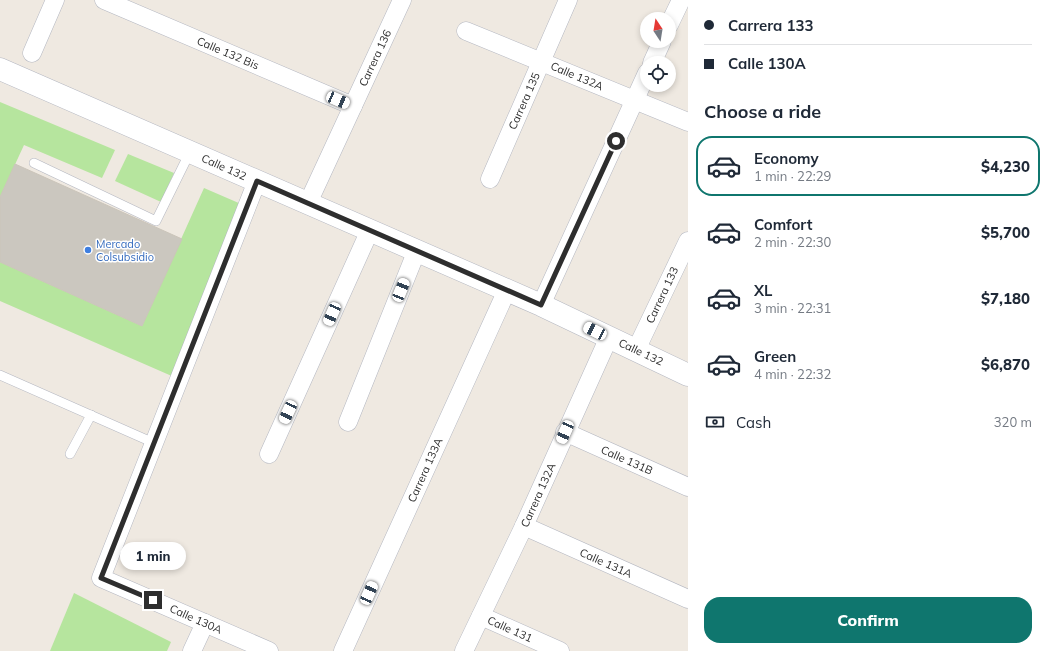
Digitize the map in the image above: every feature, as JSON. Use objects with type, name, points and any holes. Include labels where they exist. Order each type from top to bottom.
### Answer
[{"type":"street","points":[[32,53],[55,0]]},
{"type":"street","name":"Calle 132 Bis","points":[[104,0],[353,106]]},
{"type":"street","name":"Carrera 136","points":[[308,204],[402,0]]},
{"type":"street","name":"Carrera 135","points":[[490,179],[568,0]]},
{"type":"street","name":"Calle 132A","points":[[466,31],[688,122]]},
{"type":"street","name":"Calle 132","points":[[0,69],[541,305],[688,375]]},
{"type":"street","points":[[541,305],[640,89]]},
{"type":"street","points":[[154,443],[257,181]]},
{"type":"street","points":[[268,454],[370,230]]},
{"type":"street","name":"Carrera 133","points":[[636,350],[688,241]]},
{"type":"street","points":[[348,422],[417,250]]},
{"type":"street","name":"Carrera 133A","points":[[343,651],[507,290]]},
{"type":"street","name":"Carrera 132A","points":[[464,651],[524,526],[609,337]]},
{"type":"street","name":"Calle 131B","points":[[565,432],[688,487]]},
{"type":"street","name":"Calle 130A","points":[[154,443],[101,578],[268,651]]},
{"type":"street","name":"Calle 131A","points":[[524,526],[688,600]]},
{"type":"street","name":"Calle 131","points":[[481,616],[560,651]]},
{"type":"street","points":[[192,651],[205,623]]},
{"type":"lane","points":[[34,163],[156,221],[190,152]]},
{"type":"lane","points":[[0,375],[154,443]]},
{"type":"lane","points":[[70,454],[91,415]]},
{"type":"green space","points":[[0,102],[115,150],[102,178],[24,145],[0,197]]},
{"type":"green space","points":[[128,154],[174,173],[161,202],[115,181]]},
{"type":"green space","points":[[204,188],[241,204],[174,377],[0,301],[0,262],[142,326]]},
{"type":"green space","points":[[74,593],[171,642],[167,651],[50,651]]},
{"type":"building","name":"Mercado Colsubsidio","points":[[15,164],[182,239],[142,326],[0,262],[0,197]]},
{"type":"place","name":"Mercado Colsubsidio","points":[[88,250]]},
{"type":"route","points":[[153,600],[101,578],[257,181],[541,305],[616,141]]}]
